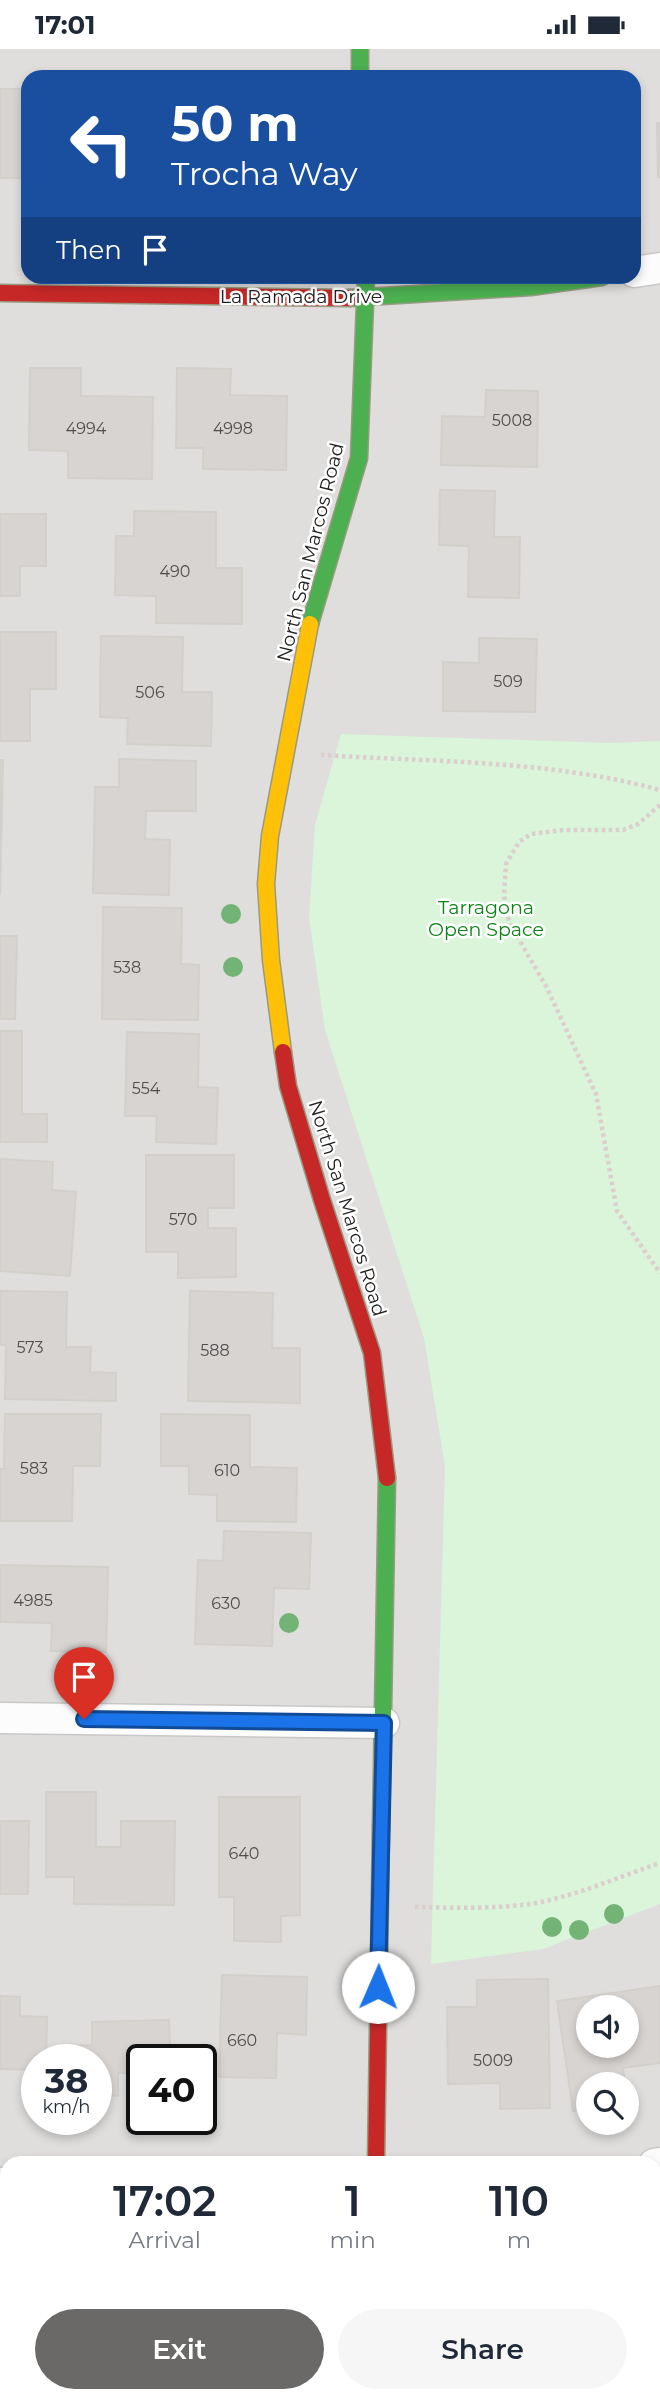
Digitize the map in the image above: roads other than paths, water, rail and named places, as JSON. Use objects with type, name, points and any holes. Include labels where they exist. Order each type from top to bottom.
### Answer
[{"type":"street","points":[[360,49],[360,70]]},
{"type":"street","points":[[641,271],[660,268]]},
{"type":"street","name":"North San Marcos Road","points":[[366,284],[359,458],[311,621],[270,836],[266,884],[271,960],[288,1086],[372,1353],[387,1476],[376,2156]]},
{"type":"street","name":"La Ramada Drive","points":[[0,293],[367,298],[552,284]]},
{"type":"street","points":[[0,1718],[384,1723]]},
{"type":"park label","name":"Tarragona Open Space","points":[[486,918]]}]
